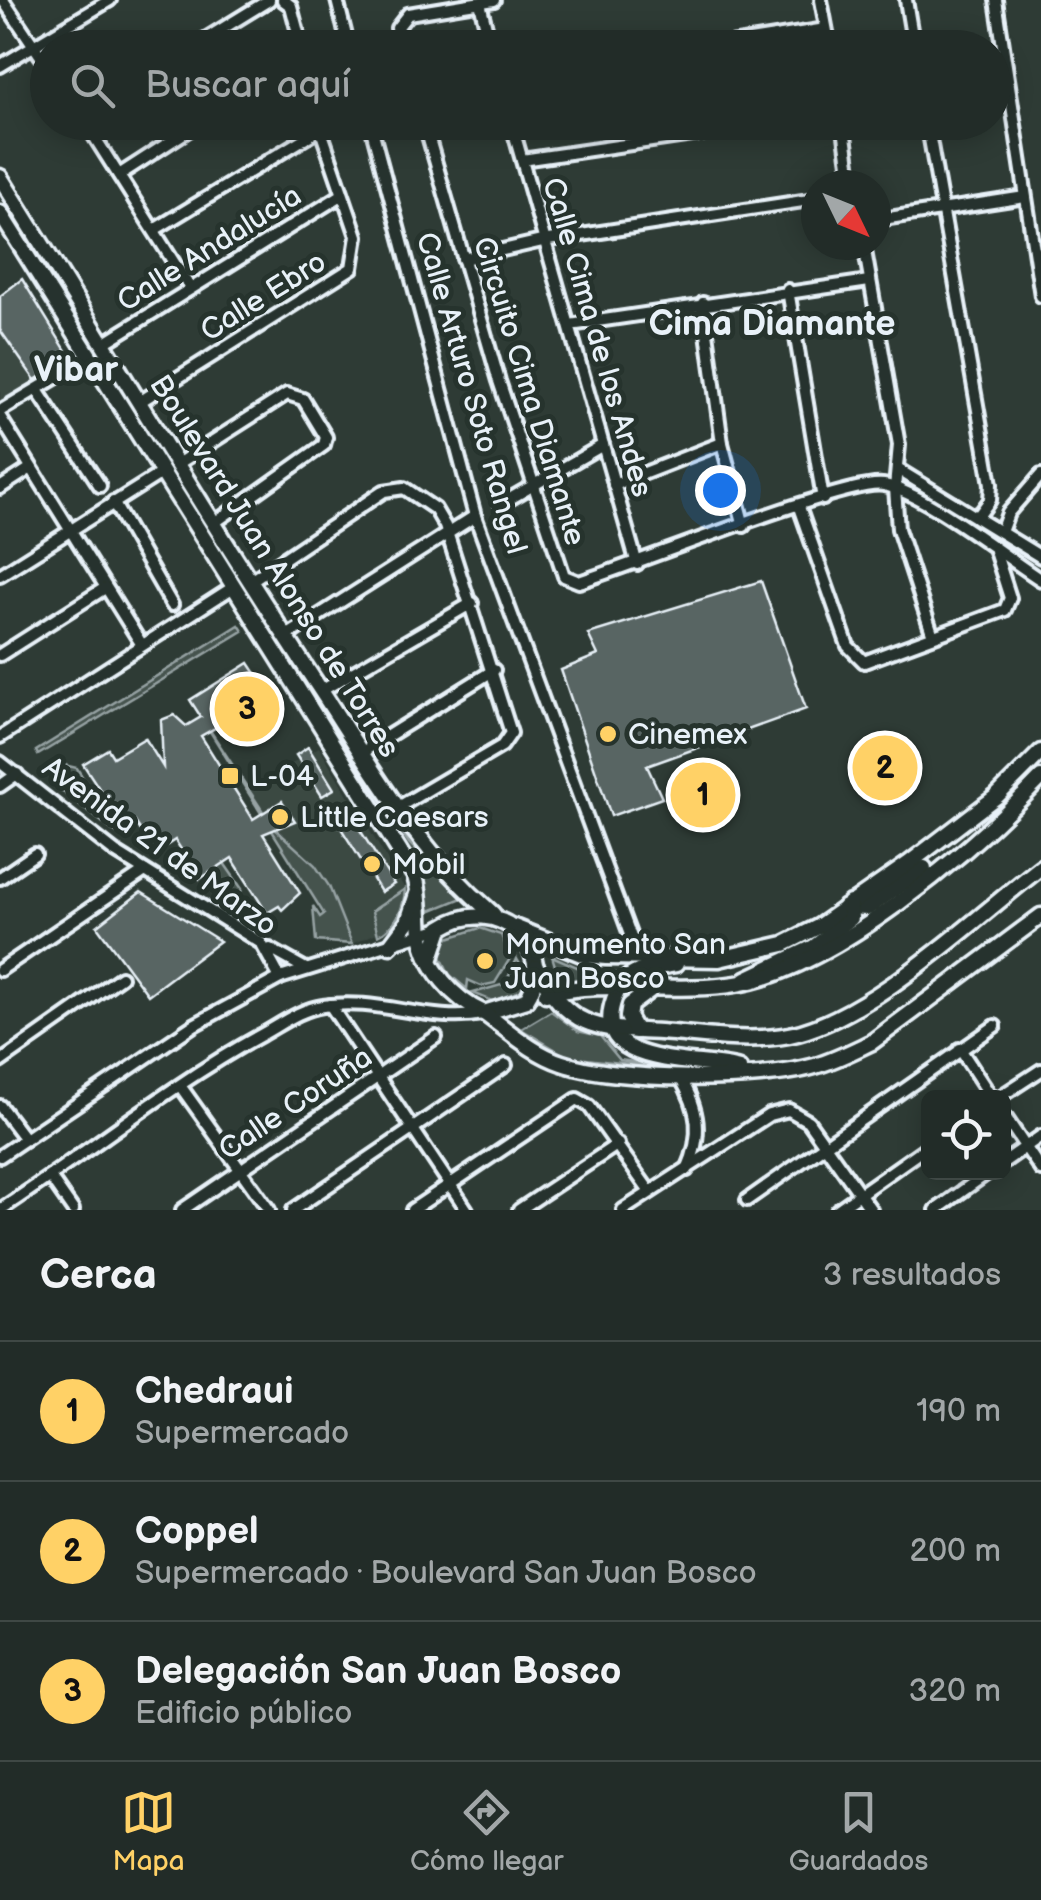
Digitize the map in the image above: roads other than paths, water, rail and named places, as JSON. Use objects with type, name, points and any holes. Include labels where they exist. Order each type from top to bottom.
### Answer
[{"type":"main road","name":"Boulevard Juan Alonso de Torres","points":[[0,177],[140,401],[169,468],[242,584],[418,888],[421,933],[431,958]]},
{"type":"main road","name":"Boulevard Juan Alonso de Torres","points":[[0,213],[109,386],[214,523],[242,584],[285,637],[394,809],[446,872],[494,915]]},
{"type":"main road","points":[[109,386],[125,376]]},
{"type":"main road","points":[[1041,752],[985,805],[849,907],[784,944],[719,959],[584,955],[494,915],[466,915],[442,928],[431,958],[452,993],[545,1056],[566,1065],[680,1077],[754,1074],[814,1066],[872,1042],[1041,916]]},
{"type":"main road","points":[[484,1013],[551,993],[736,984],[784,974],[838,945],[948,860],[1041,778]]},
{"type":"main road","points":[[849,907],[868,908],[933,862],[948,860]]},
{"type":"main road","points":[[514,927],[551,993],[583,1023],[636,1031],[747,1038],[790,1034],[861,1006],[1041,868]]},
{"type":"main road","points":[[390,946],[408,922],[418,888]]},
{"type":"main road","points":[[736,984],[823,942],[848,922],[849,907]]},
{"type":"main road","points":[[691,958],[638,970],[618,988],[611,1011],[612,1028],[632,1051],[754,1074]]},
{"type":"main road","points":[[526,1000],[534,989],[536,967]]},
{"type":"main road","points":[[636,1031],[628,1017],[630,1005],[638,995],[655,988]]},
{"type":"street","points":[[3,0],[30,40]]},
{"type":"street","points":[[60,30],[110,0]]},
{"type":"street","points":[[220,30],[269,0]]},
{"type":"street","points":[[337,0],[344,30]]},
{"type":"street","points":[[398,30],[402,17],[494,0]]},
{"type":"street","points":[[820,30],[826,29],[822,0]]},
{"type":"street","points":[[906,0],[911,30]]},
{"type":"street","points":[[996,0],[1000,30]]},
{"type":"street","points":[[288,2],[297,30]]},
{"type":"street","points":[[480,3],[487,30]]},
{"type":"street","points":[[0,66],[30,48]]},
{"type":"street","points":[[1011,102],[1041,296]]},
{"type":"street","points":[[96,140],[190,288]]},
{"type":"street","points":[[119,176],[174,140]]},
{"type":"street","points":[[154,230],[297,140]]},
{"type":"street","points":[[323,140],[340,196]]},
{"type":"street","name":"Calle Arturo Soto Rangel","points":[[375,140],[475,516],[638,956]]},
{"type":"street","name":"Circuito Cima Diamante","points":[[429,140],[462,259],[564,576],[579,582],[873,484],[895,488]]},
{"type":"street","name":"Calle Cima de los Andes","points":[[516,140],[637,564]]},
{"type":"street","points":[[522,160],[659,140]]},
{"type":"street","points":[[846,140],[850,170]]},
{"type":"street","points":[[930,140],[992,484],[990,500],[977,518]]},
{"type":"street","name":"Calle Ebro","points":[[140,401],[345,276],[357,260],[356,236],[340,196]]},
{"type":"street","name":"Calle Andalucía","points":[[104,344],[340,196]]},
{"type":"street","points":[[891,218],[1025,197]]},
{"type":"street","points":[[462,259],[542,241],[801,201]]},
{"type":"street","points":[[866,260],[900,470],[895,488],[898,529],[933,636]]},
{"type":"street","points":[[570,324],[870,281]]},
{"type":"street","points":[[788,290],[823,499]]},
{"type":"street","points":[[703,303],[722,443],[744,526]]},
{"type":"street","points":[[90,357],[0,414],[142,645]]},
{"type":"street","points":[[37,390],[100,486]]},
{"type":"street","points":[[0,574],[287,394],[303,399],[326,437],[324,445],[214,523]]},
{"type":"street","points":[[614,486],[722,443]]},
{"type":"street","points":[[500,504],[602,445]]},
{"type":"street","points":[[0,488],[31,468]]},
{"type":"street","points":[[900,470],[1041,557]]},
{"type":"street","points":[[1001,532],[1008,512],[1041,475]]},
{"type":"street","points":[[0,737],[384,491],[404,488],[435,509],[448,535],[510,724],[508,740],[394,809]]},
{"type":"street","points":[[895,488],[1041,580]]},
{"type":"street","points":[[990,500],[1008,512]]},
{"type":"street","points":[[113,502],[172,605]]},
{"type":"street","points":[[800,507],[848,646],[858,659],[871,662],[1008,608],[1010,598],[996,551]]},
{"type":"street","points":[[285,637],[475,516]]},
{"type":"street","points":[[0,655],[105,588]]},
{"type":"street","points":[[321,691],[472,603]]},
{"type":"street","points":[[359,754],[494,670]]},
{"type":"street","name":"Avenida 21 de Marzo","points":[[0,762],[145,871],[261,944],[276,963],[280,978]]},
{"type":"street","points":[[0,786],[17,774]]},
{"type":"street","points":[[0,878],[34,854]]},
{"type":"street","points":[[0,970],[145,871]]},
{"type":"street","points":[[0,1156],[194,1025],[280,978],[442,928]]},
{"type":"street","points":[[261,944],[306,969]]},
{"type":"street","points":[[0,1062],[121,977]]},
{"type":"street","points":[[0,1210],[181,1087],[296,1015],[330,1005],[384,1004],[458,1016],[484,1013]]},
{"type":"street","points":[[330,1005],[468,1210]]},
{"type":"street","points":[[747,1200],[995,1026]]},
{"type":"street","name":"Calle Coruña","points":[[182,1210],[436,1037]]},
{"type":"street","points":[[960,1049],[989,1090]]},
{"type":"street","points":[[293,1210],[506,1065]]},
{"type":"street","points":[[1008,1090],[1041,1070]]},
{"type":"street","points":[[680,1077],[697,1112],[699,1136],[686,1170]]},
{"type":"street","points":[[181,1087],[269,1210]]},
{"type":"street","points":[[412,1210],[570,1100],[582,1100],[590,1106],[650,1192]]},
{"type":"street","points":[[0,1106],[25,1139]]},
{"type":"street","points":[[624,1210],[769,1115],[789,1110],[808,1121],[871,1210]]},
{"type":"street","points":[[1011,1125],[1041,1170]]},
{"type":"street","points":[[699,1136],[720,1148]]},
{"type":"street","points":[[1011,1157],[1041,1136]]},
{"type":"street","points":[[518,1210],[618,1144]]},
{"type":"street","points":[[837,1210],[921,1151]]},
{"type":"street","points":[[50,1177],[73,1210]]},
{"type":"street","points":[[936,1210],[977,1180]]},
{"type":"place","name":"Delegación San Juan Bosco","points":[[247,709]]},
{"type":"place","name":"Cinemex","points":[[608,734]]},
{"type":"place","name":"Coppel","points":[[885,768]]},
{"type":"place","name":"L-04","points":[[230,776]]},
{"type":"place","name":"Chedraui","points":[[703,795]]},
{"type":"place","name":"Little Caesars","points":[[280,817]]},
{"type":"place","name":"Mobil","points":[[372,864]]},
{"type":"place","name":"Monumento San Juan Bosco","points":[[485,961]]},
{"type":"district","name":"Cima Diamante","points":[[772,323]]},
{"type":"district","name":"Vibar","points":[[76,369]]}]
